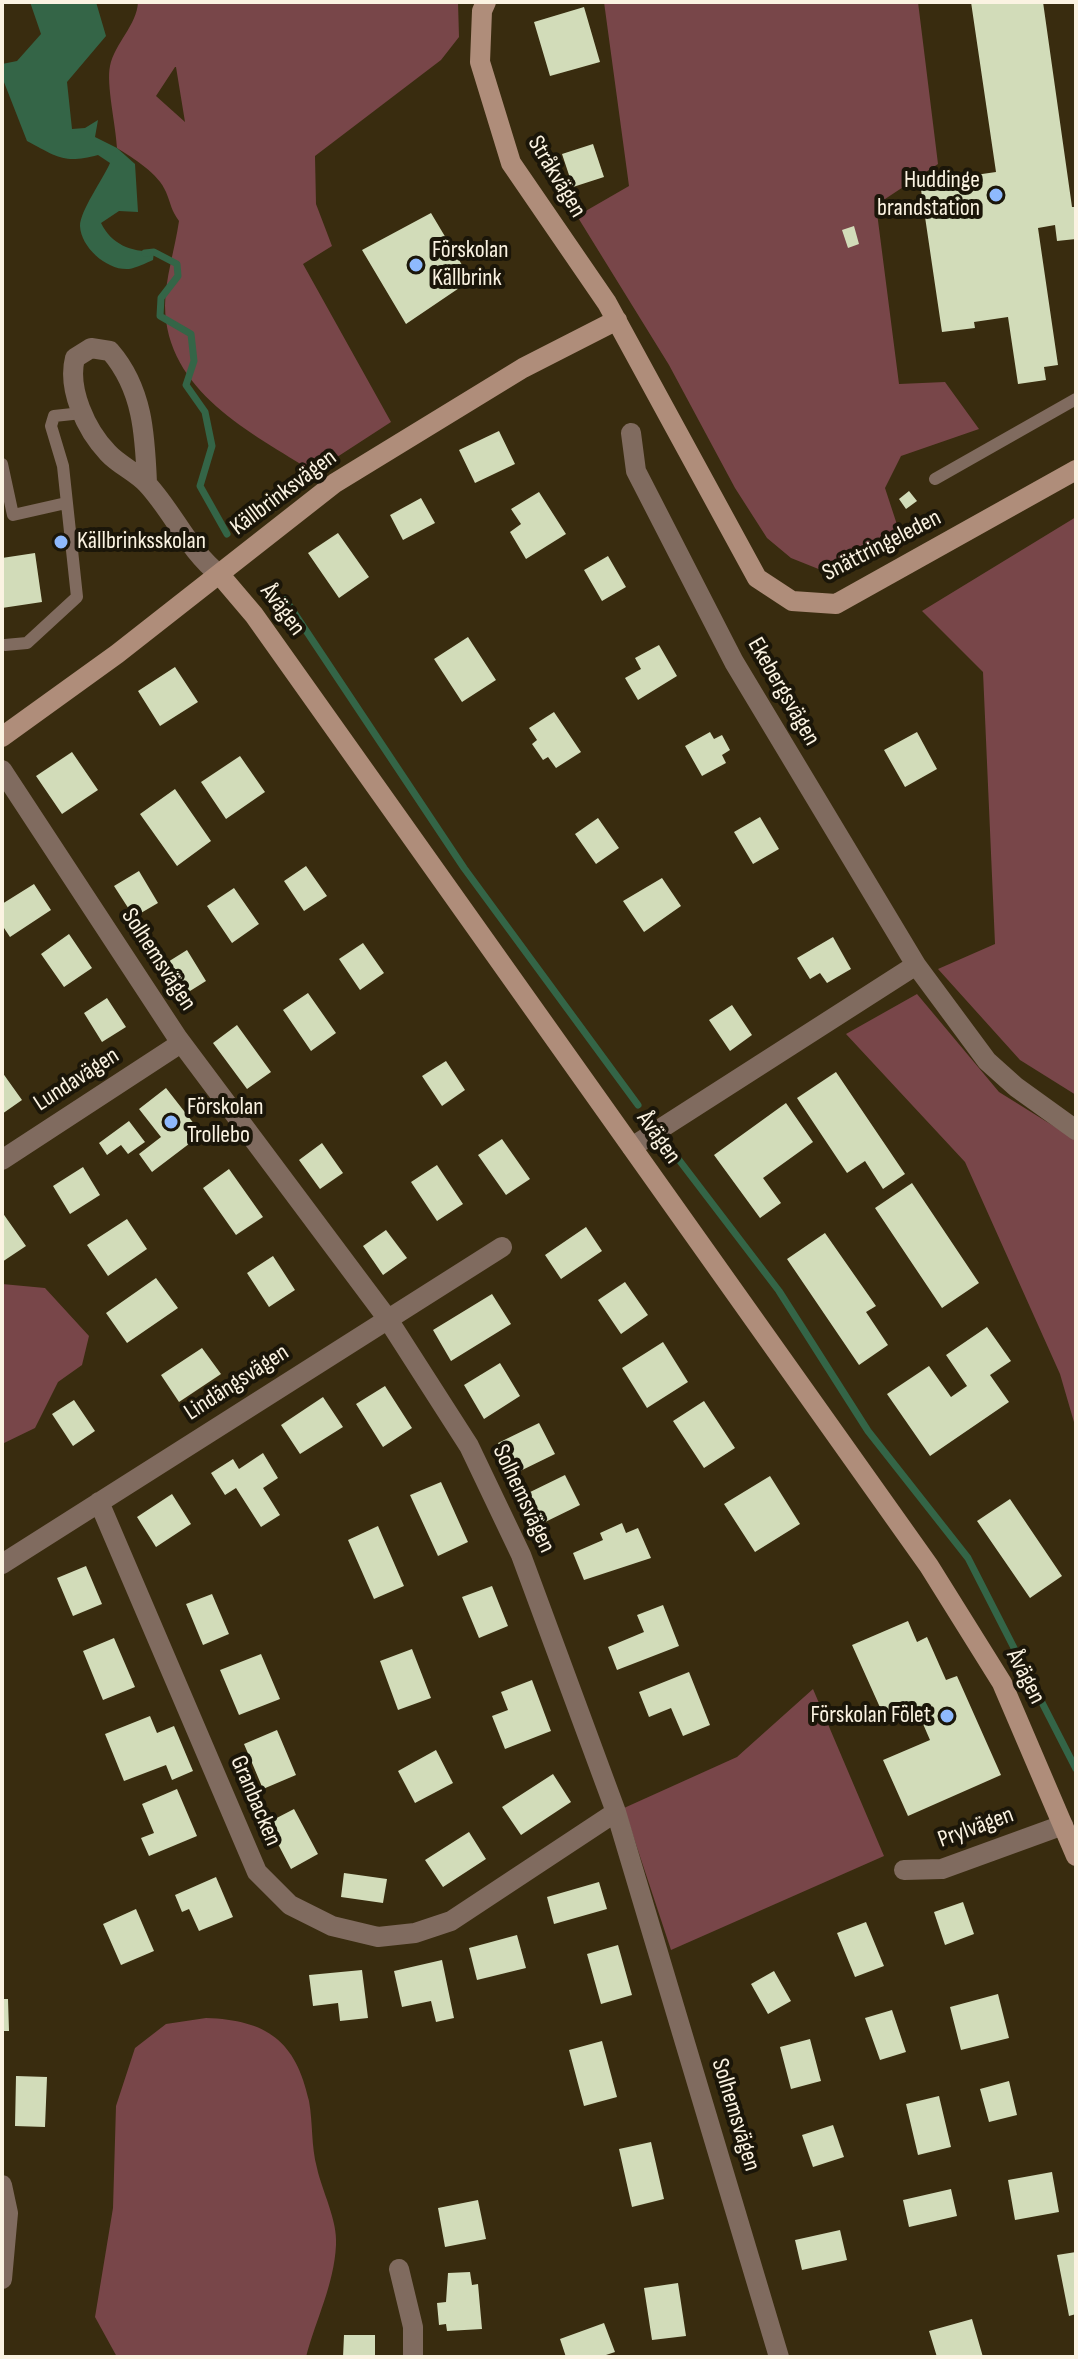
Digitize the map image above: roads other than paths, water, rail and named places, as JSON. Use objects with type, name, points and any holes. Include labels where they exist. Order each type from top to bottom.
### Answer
[{"type":"street","name":"Stråkvägen","points":[[486,2],[482,11],[480,62],[511,163],[617,320]]},
{"type":"street","name":"Snättringeleden","points":[[617,320],[757,578],[792,601],[836,604],[1076,470]]},
{"type":"street","name":"Källbrinksvägen","points":[[2,737],[220,575],[335,483],[523,368],[617,320]]},
{"type":"street","name":"Åvägen","points":[[147,483],[144,423],[125,369],[110,351],[91,348],[75,358],[71,375],[82,413],[107,453],[147,483],[192,549],[220,575],[254,615],[912,1541],[1002,1683],[1076,1856]]},
{"type":"street","name":"Ekebergsvägen","points":[[631,433],[636,471],[734,662],[916,965],[987,1061],[1016,1087],[1076,1130]]},
{"type":"street","name":"Solhemsvägen","points":[[2,770],[181,1043],[387,1318],[469,1446],[518,1547],[616,1812],[779,2357]]},
{"type":"street","points":[[632,1147],[916,965]]},
{"type":"street","name":"Lundavägen","points":[[2,1160],[181,1043]]},
{"type":"street","name":"Lindängsvägen","points":[[2,1564],[502,1247]]},
{"type":"street","name":"Granbacken","points":[[99,1502],[257,1872],[290,1905],[332,1926],[378,1937],[415,1933],[451,1921],[616,1812]]},
{"type":"street","name":"Prylvägen","points":[[904,1870],[942,1869],[1063,1825]]},
{"type":"street","points":[[2,2185],[8,2213],[2,2279]]},
{"type":"street","points":[[399,2269],[413,2327],[413,2357]]},
{"type":"lane","points":[[935,479],[1076,399]]},
{"type":"lane","points":[[5,645],[27,643],[77,597],[63,466],[51,426],[54,416],[82,413]]},
{"type":"lane","points":[[2,464],[13,515],[66,503]]},
{"type":"waterway","points":[[145,253],[154,252],[177,264],[178,276],[161,298],[160,316],[191,334],[194,361],[186,385],[205,412],[212,446],[200,486],[227,534]]},
{"type":"waterway","points":[[285,599],[464,868],[638,1105]]},
{"type":"waterway","points":[[676,1156],[779,1291],[868,1431],[968,1558],[1076,1769]]},
{"type":"place","name":"Huddinge brandstation","points":[[996,195]]},
{"type":"place","name":"Förskolan Källbrink","points":[[416,265]]},
{"type":"place","name":"Källbrinksskolan","points":[[61,542]]},
{"type":"place","name":"Förskolan Trollebo","points":[[171,1122]]},
{"type":"place","name":"Förskolan Fölet","points":[[947,1716]]}]
